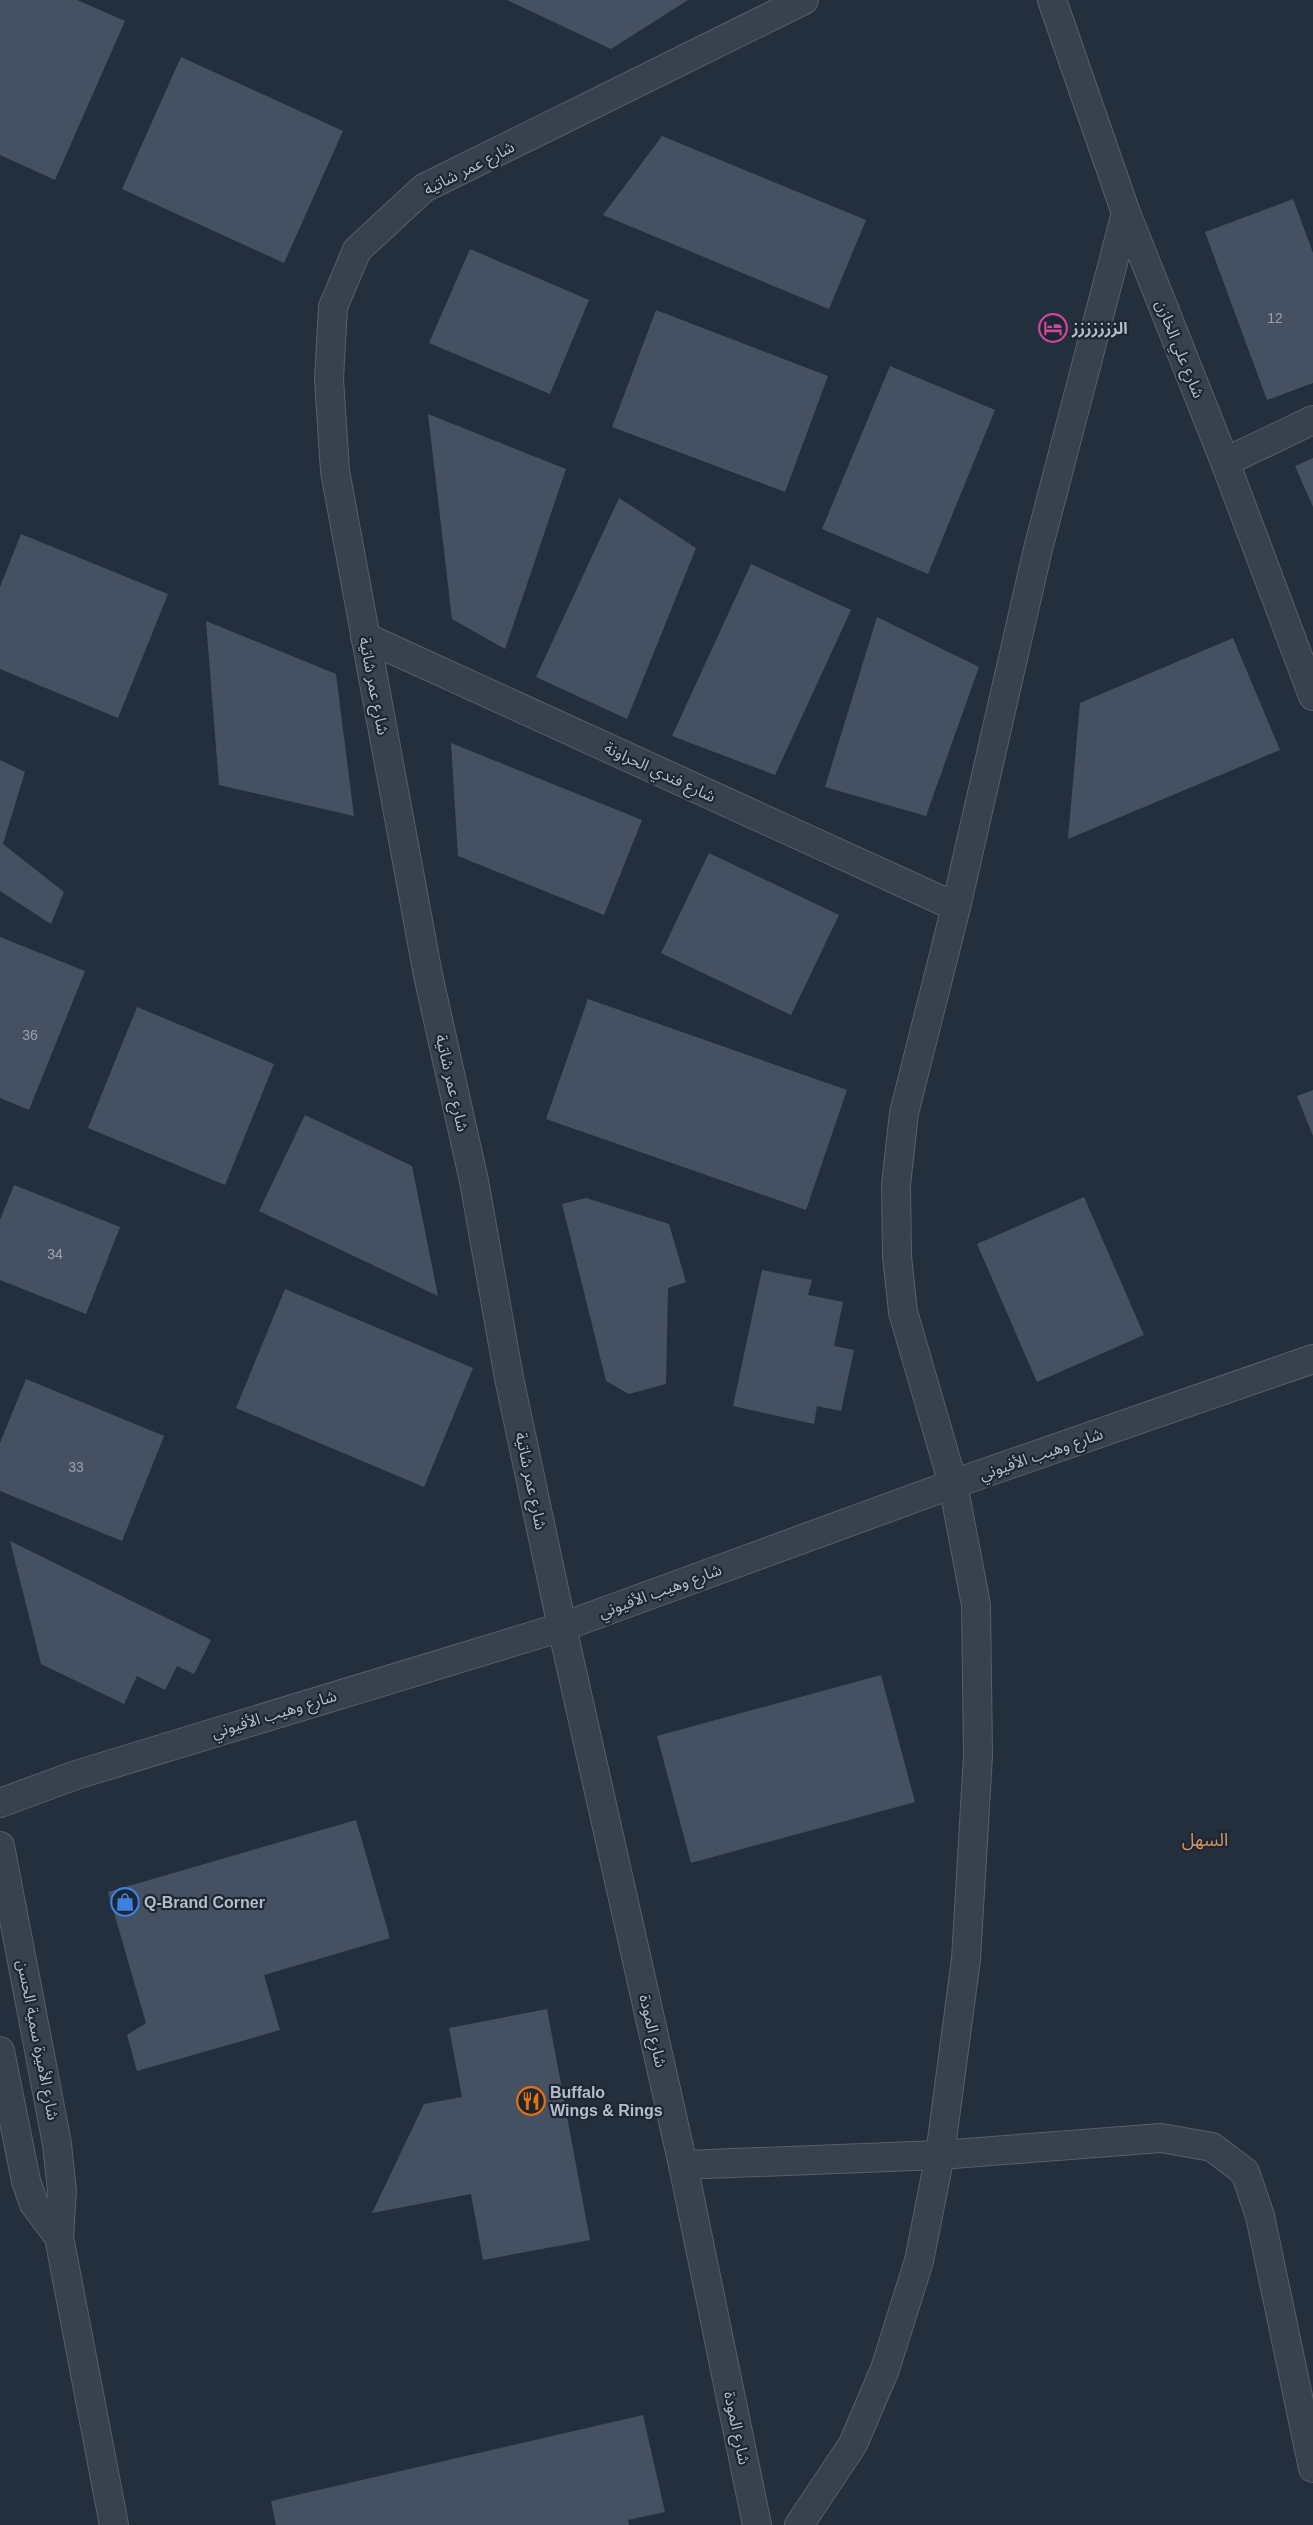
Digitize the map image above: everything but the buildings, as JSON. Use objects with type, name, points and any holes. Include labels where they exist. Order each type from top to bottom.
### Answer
[{"type":"street","name":"شارع عمر شاتية","points":[[562,1627],[509,1378],[474,1180],[428,975],[334,471],[329,379],[333,307],[357,250],[424,188],[804,0]]},
{"type":"street","name":"شارع علي الخازن","points":[[1052,0],[1126,213],[1225,462],[1313,696]]},
{"type":"street","points":[[799,2525],[853,2444],[885,2369],[919,2261],[940,2155],[966,1959],[978,1756],[976,1606],[953,1484],[903,1312],[896,1256],[896,1185],[904,1113],[956,907],[1038,549],[1126,213]]},
{"type":"street","points":[[1225,462],[1313,420]]},
{"type":"street","name":"شارع فندي الحراونة","points":[[365,636],[956,907]]},
{"type":"street","name":"شارع وهيب الأفيوني","points":[[0,1803],[76,1775],[562,1627],[953,1484],[1313,1359]]},
{"type":"street","name":"شارع المودة","points":[[562,1627],[683,2165],[757,2525]]},
{"type":"street","name":"شارع الأميرة سمية الحسن","points":[[0,1846],[57,2144],[62,2191],[59,2237],[114,2525]]},
{"type":"street","name":"شارع الأميرة سمية الحسن","points":[[0,2051],[26,2181],[34,2204],[59,2237]]},
{"type":"street","points":[[683,2165],[940,2155],[1161,2138],[1212,2147],[1245,2172],[1260,2216],[1313,2468]]},
{"type":"place","name":"الززززززز","points":[[1053,328]]},
{"type":"place","name":"Q-Brand Corner","points":[[125,1902]]},
{"type":"place","name":"Buffalo Wings & Rings","points":[[531,2101]]},
{"type":"district","name":"السهل","points":[[1205,1840]]}]
